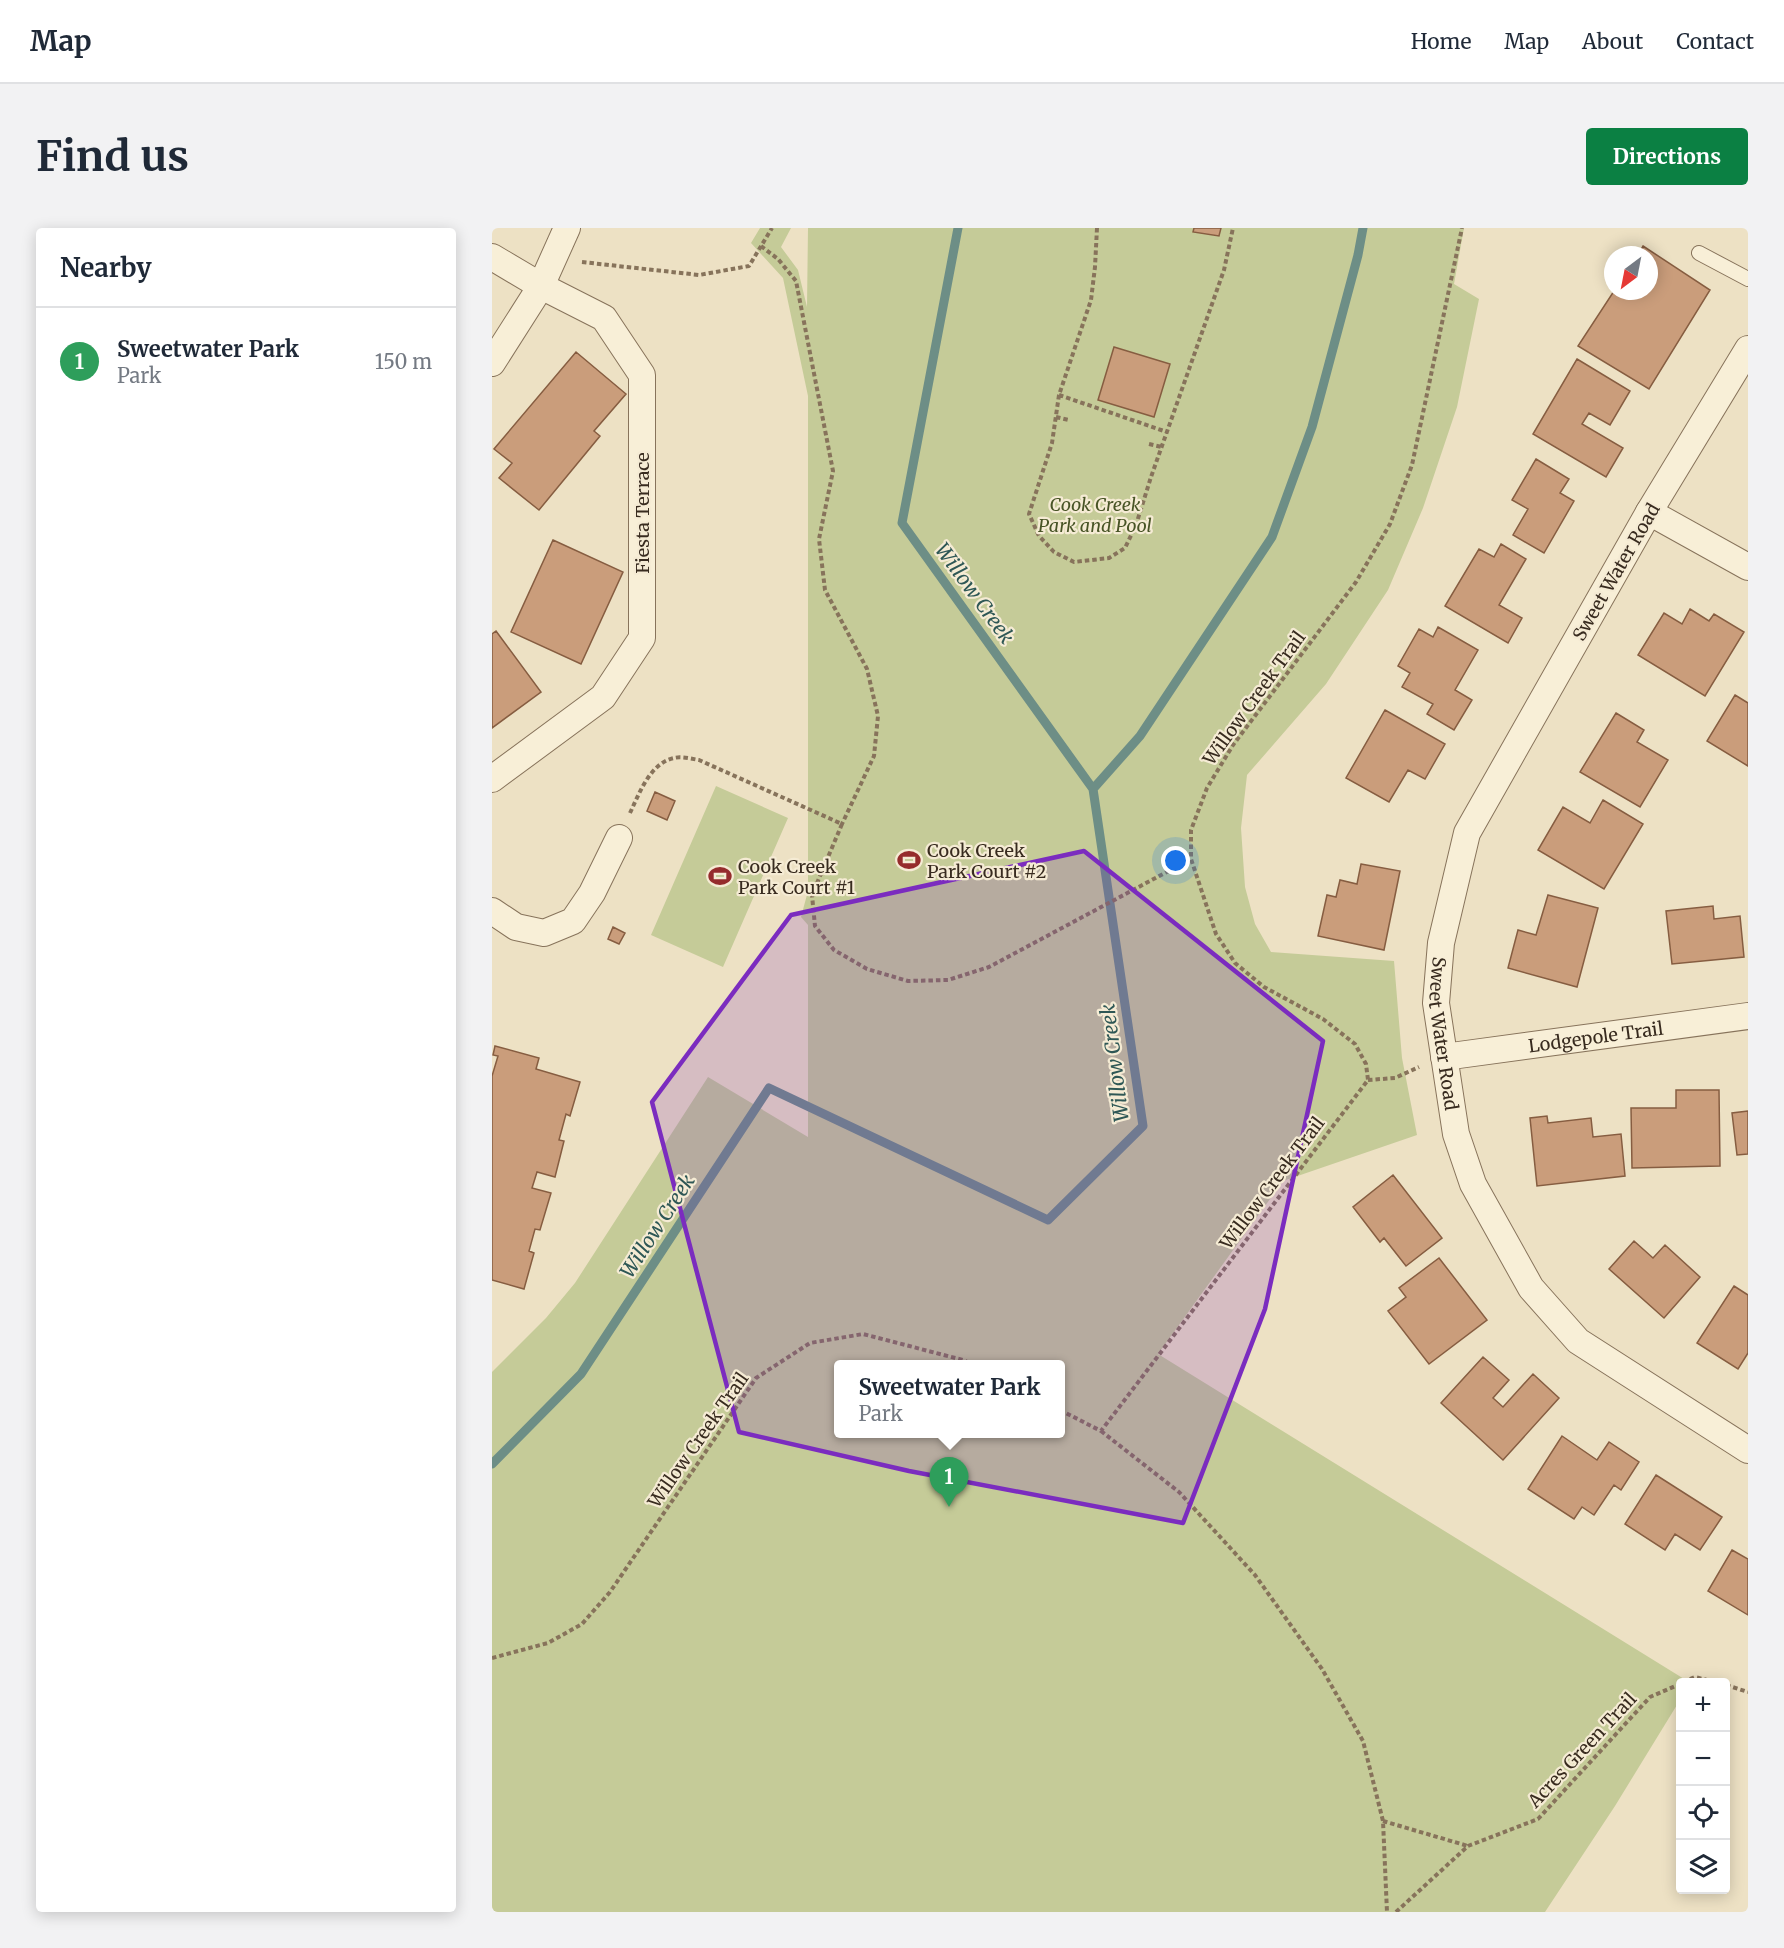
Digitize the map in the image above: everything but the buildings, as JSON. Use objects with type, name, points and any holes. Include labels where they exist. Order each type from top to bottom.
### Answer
[{"type":"street","points":[[492,363],[541,286],[567,228]]},
{"type":"street","name":"Fiesta Terrace","points":[[492,257],[541,286],[604,318],[642,375],[642,638],[603,697],[492,779]]},
{"type":"street","name":"Sweet Water Road","points":[[1748,349],[1649,512],[1467,833],[1441,943],[1436,1003],[1456,1134],[1473,1184],[1531,1288],[1578,1341],[1748,1450]]},
{"type":"street","points":[[1649,512],[1748,567]]},
{"type":"street","points":[[492,911],[516,927],[544,933],[573,921],[592,894],[618,838]]},
{"type":"street","name":"Lodgepole Trail","points":[[1444,1057],[1748,1016]]},
{"type":"lane","points":[[1700,253],[1748,279]]},
{"type":"path","points":[[553,259],[699,275],[749,266],[772,228]]},
{"type":"path","points":[[1097,228],[1091,300],[1059,395],[1052,443],[1029,514],[1039,536],[1054,552],[1074,562],[1109,558],[1125,548],[1136,525],[1224,270],[1233,228]]},
{"type":"path","name":"Willow Creek Trail","points":[[1101,1431],[1368,1080],[1366,1064],[1355,1044],[1323,1019],[1264,987],[1235,963],[1216,934],[1191,859],[1191,830],[1207,788],[1233,745],[1356,582],[1389,524],[1412,465],[1462,228]]},
{"type":"path","points":[[761,246],[778,259],[796,281],[833,471],[819,539],[825,590],[867,669],[878,716],[874,756],[812,895],[814,926],[834,950],[867,969],[908,981],[948,980],[989,967],[1191,859]]},
{"type":"path","points":[[1059,395],[1167,432]]},
{"type":"path","points":[[1056,417],[1069,420]]},
{"type":"path","points":[[1149,444],[1162,447]]},
{"type":"path","points":[[618,838],[641,788],[655,768],[674,758],[699,760],[842,824]]},
{"type":"path","points":[[1368,1080],[1395,1077],[1444,1057]]},
{"type":"path","name":"Willow Creek Trail","points":[[492,1658],[548,1643],[582,1624],[610,1592],[756,1377],[810,1343],[862,1334],[963,1360]]},
{"type":"path","points":[[1065,1413],[1101,1431],[1179,1492],[1262,1585],[1322,1669],[1363,1741],[1383,1821],[1388,1912]]},
{"type":"path","name":"Acres Green Trail","points":[[1396,1912],[1468,1846],[1538,1819],[1650,1697],[1676,1686]]},
{"type":"path","points":[[1730,1687],[1748,1692]]},
{"type":"path","points":[[1383,1821],[1468,1846]]},
{"type":"highlighted area","points":[[1084,851],[1323,1041],[1265,1309],[1183,1523],[909,1471],[739,1432],[652,1102],[791,915]]},
{"type":"green space","name":"Cook Creek Park and Pool","points":[[760,228],[791,228],[781,247],[798,270],[807,307],[808,228],[1464,228],[1454,284],[1479,299],[1457,407],[1423,508],[1388,590],[1326,684],[1247,775],[1241,828],[1245,887],[1255,924],[1271,952],[1394,961],[1402,1058],[1417,1135],[1283,1181],[1158,1354],[1683,1678],[1676,1678],[1676,1707],[1615,1806],[1545,1912],[492,1912],[492,1372],[546,1318],[575,1283],[708,1077],[808,1137],[808,925],[801,917],[808,891],[808,396],[783,278],[751,243]]},
{"type":"green space","name":"Cook Creek Park Court #1","points":[[716,786],[788,818],[723,967],[651,935]]},
{"type":"waterway","name":"Willow Creek","points":[[492,1464],[581,1374],[769,1088],[1048,1220],[1143,1126],[1093,789],[902,523],[958,228]]},
{"type":"waterway","points":[[1093,789],[1140,736],[1272,537],[1312,427],[1358,255],[1363,228]]},
{"type":"place","name":"Cook Creek Park Court #2","points":[[909,860]]},
{"type":"place","name":"Cook Creek Park Court #1","points":[[720,876]]},
{"type":"place","name":"Sweetwater Park","points":[[949,1507]]}]
